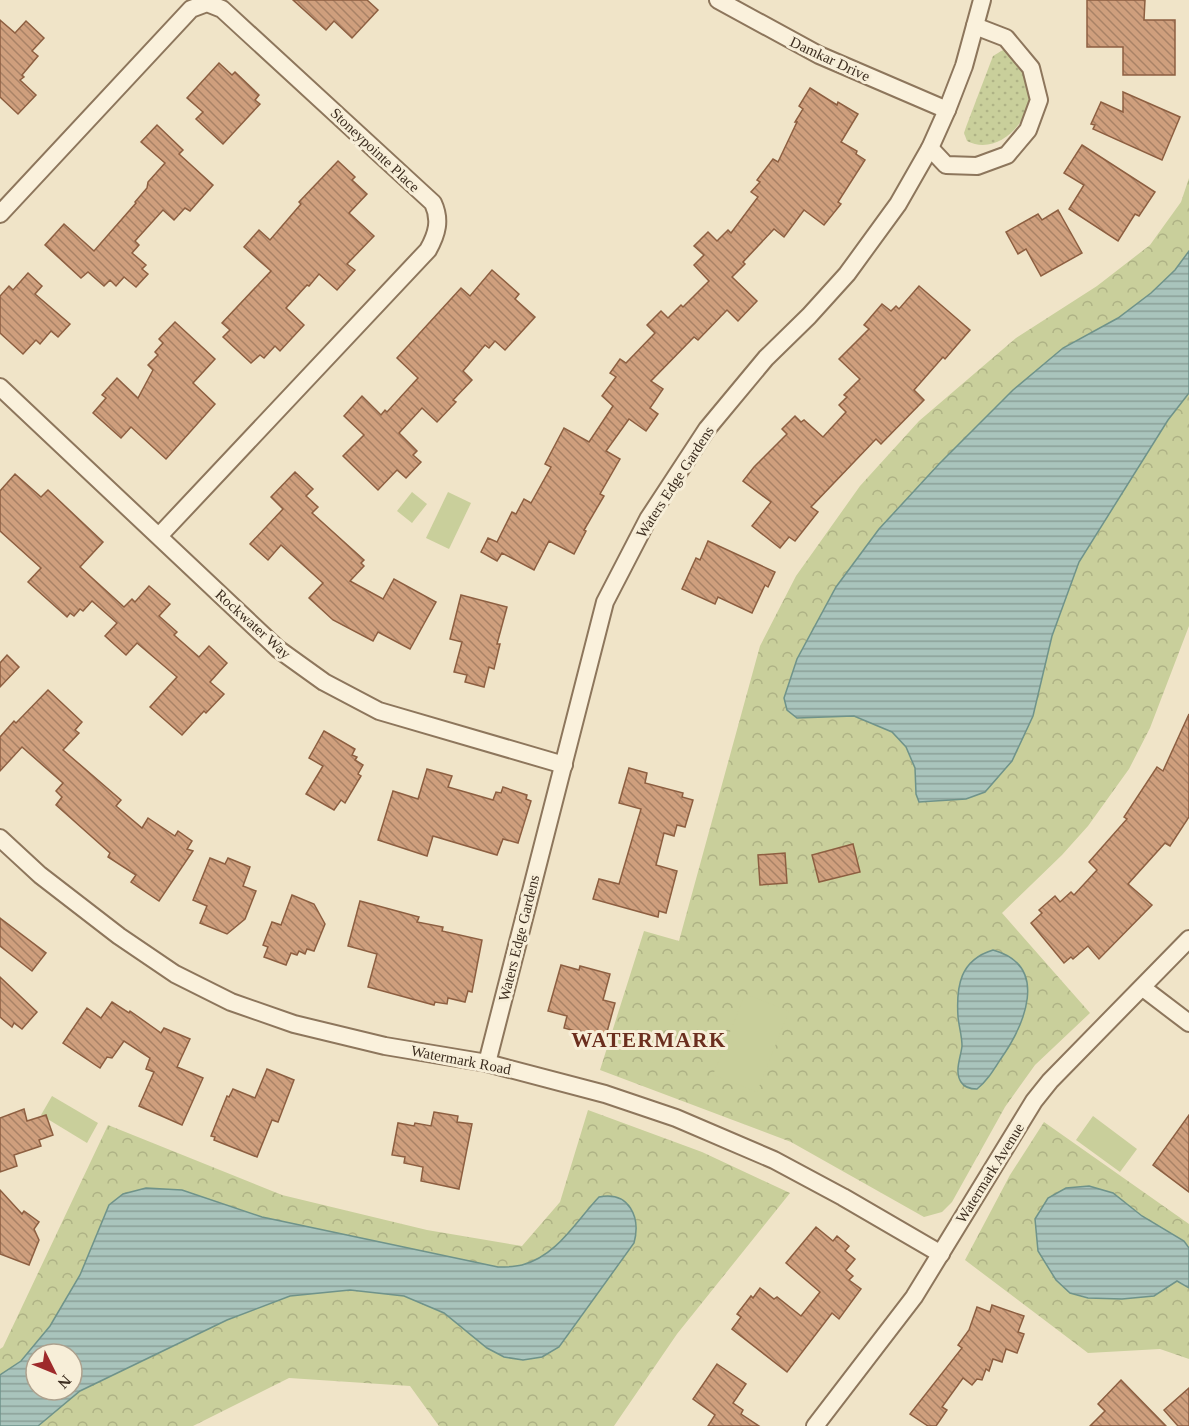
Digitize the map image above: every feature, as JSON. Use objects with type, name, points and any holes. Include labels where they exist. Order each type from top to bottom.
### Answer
[{"type":"street","name":"Damkar Drive","points":[[718,0],[819,55],[947,110]]},
{"type":"street","name":"Waters Edge Gardens","points":[[487,1063],[605,602],[648,519],[707,429],[766,358],[847,274],[898,204],[930,148],[947,110],[964,66],[982,0]]},
{"type":"street","name":"Stoneypointe Place","points":[[0,214],[191,9],[207,3],[222,9],[433,203],[438,215],[437,227],[428,250],[159,536]]},
{"type":"street","points":[[930,148],[946,165],[978,166],[1007,155],[1028,130],[1039,99],[1031,68],[1006,38],[975,26]]},
{"type":"street","name":"Rockwater Way","points":[[0,387],[278,650],[324,682],[379,711],[564,765]]},
{"type":"street","name":"Watermark Road","points":[[0,838],[40,875],[119,936],[175,974],[231,1002],[294,1024],[385,1046],[487,1063],[605,1094],[676,1118],[774,1160],[941,1254]]},
{"type":"street","name":"Watermark Avenue","points":[[815,1426],[914,1297],[1039,1095],[1066,1062],[1143,988],[1189,939]]},
{"type":"street","points":[[1143,988],[1189,1023]]},
{"type":"green space","points":[[1003,50],[1015,59],[1026,77],[1030,93],[1028,108],[1023,118],[1008,135],[999,141],[978,145],[967,141],[964,133],[993,56]]},
{"type":"green space","points":[[1189,178],[1189,626],[1150,728],[1129,769],[1088,826],[1062,855],[1002,913],[1090,1013],[1035,1065],[1005,1107],[952,1202],[942,1212],[924,1217],[791,1142],[600,1070],[644,931],[679,941],[760,646],[796,576],[860,486],[919,421],[1016,338],[1097,286],[1150,245],[1181,202]]},
{"type":"green space","points":[[412,492],[427,504],[412,523],[397,511]]},
{"type":"green space","points":[[448,492],[471,503],[449,549],[426,538]]},
{"type":"green space","points":[[745,994],[789,1011],[757,1092],[713,1075]]},
{"type":"green space","points":[[52,1096],[98,1123],[87,1143],[41,1115]]},
{"type":"green space","points":[[588,1110],[702,1152],[790,1193],[677,1334],[614,1426],[439,1426],[410,1386],[289,1378],[193,1426],[0,1426],[0,1349],[3,1347],[108,1125],[282,1195],[427,1230],[522,1246],[560,1202]]},
{"type":"green space","points":[[1093,1116],[1137,1149],[1120,1172],[1076,1140]]},
{"type":"green space","points":[[1044,1122],[1189,1224],[1189,1359],[1160,1349],[1088,1353],[965,1260],[1010,1175]]},
{"type":"water","points":[[1189,251],[1189,393],[1168,420],[1079,562],[1052,636],[1033,716],[1012,761],[985,792],[966,799],[919,802],[916,794],[915,768],[906,747],[892,732],[854,716],[797,718],[787,710],[784,698],[797,659],[836,587],[879,529],[939,464],[1013,390],[1063,348],[1118,318],[1151,293],[1175,270]]},
{"type":"water","points":[[993,950],[1011,958],[1022,969],[1027,983],[1027,998],[1024,1014],[1009,1046],[987,1079],[977,1089],[972,1089],[962,1084],[958,1073],[962,1046],[958,1017],[959,985],[967,967],[973,960]]},
{"type":"water","points":[[1089,1186],[1113,1193],[1142,1216],[1184,1241],[1189,1248],[1189,1288],[1177,1281],[1154,1296],[1122,1299],[1088,1298],[1070,1293],[1056,1280],[1038,1251],[1035,1219],[1048,1198],[1066,1188]]},
{"type":"water","points":[[146,1188],[182,1190],[262,1217],[498,1267],[522,1265],[546,1254],[565,1237],[599,1197],[609,1196],[625,1202],[634,1215],[636,1233],[634,1243],[559,1347],[542,1357],[523,1360],[504,1357],[487,1348],[444,1313],[404,1296],[350,1290],[290,1296],[227,1320],[84,1389],[84,1342],[37,1342],[50,1326],[80,1275],[109,1205],[123,1194]]},
{"type":"water","points":[[24,1357],[24,1402],[67,1402],[38,1426],[0,1426],[0,1375]]},
{"type":"building","points":[[293,0],[367,0],[378,10],[352,38],[334,21],[326,30]]},
{"type":"building","points":[[1087,0],[1145,0],[1144,20],[1175,20],[1175,75],[1123,75],[1123,47],[1087,47]]},
{"type":"building","points":[[0,20],[15,33],[26,21],[44,38],[32,51],[38,56],[20,80],[36,95],[18,114],[0,97]]},
{"type":"building","points":[[219,63],[232,75],[235,72],[259,95],[255,100],[260,104],[223,144],[196,119],[203,112],[187,98]]},
{"type":"building","points":[[810,88],[837,105],[838,102],[858,114],[841,142],[857,151],[856,154],[865,160],[838,202],[841,204],[824,225],[804,210],[784,237],[774,229],[732,277],[757,301],[738,321],[727,310],[698,340],[694,337],[651,381],[663,389],[650,408],[658,414],[646,431],[629,419],[606,451],[620,459],[600,494],[604,496],[584,530],[586,531],[574,554],[549,541],[534,570],[502,553],[497,561],[481,552],[488,538],[497,542],[512,512],[516,514],[524,499],[531,503],[551,467],[545,464],[564,428],[589,442],[613,406],[602,396],[616,377],[610,373],[620,359],[626,363],[655,333],[647,325],[661,311],[668,318],[681,305],[683,307],[709,281],[694,265],[704,255],[694,246],[708,232],[717,241],[728,230],[731,233],[758,197],[751,192],[760,182],[757,180],[773,159],[778,162],[803,109],[799,106]]},
{"type":"building","points":[[1123,92],[1180,117],[1162,160],[1093,129],[1095,125],[1091,124],[1101,102],[1123,112]]},
{"type":"building","points":[[157,125],[183,150],[179,154],[213,185],[190,211],[185,208],[174,220],[163,210],[135,241],[139,245],[132,253],[146,265],[142,269],[148,274],[136,287],[124,277],[116,286],[110,280],[104,286],[88,272],[81,278],[45,245],[64,224],[94,251],[136,203],[147,188],[148,182],[165,163],[141,142]]},
{"type":"building","points":[[1082,145],[1155,192],[1139,216],[1135,214],[1118,241],[1069,209],[1084,185],[1064,173]]},
{"type":"building","points":[[338,161],[355,177],[352,180],[367,194],[349,213],[374,236],[347,264],[355,270],[337,290],[319,274],[309,286],[307,285],[286,308],[304,325],[280,351],[275,346],[264,358],[260,355],[251,363],[223,337],[230,330],[222,323],[271,271],[244,247],[259,230],[270,240],[301,204],[299,202]]},
{"type":"building","points":[[1058,210],[1082,253],[1041,276],[1026,249],[1018,254],[1006,232],[1038,214],[1042,220]]},
{"type":"building","points":[[492,270],[519,294],[515,299],[535,317],[505,350],[495,341],[489,348],[485,345],[463,371],[472,380],[437,422],[422,408],[399,433],[417,451],[413,455],[421,462],[406,478],[397,470],[378,490],[343,456],[364,435],[344,416],[362,396],[381,415],[385,410],[387,412],[418,378],[397,358],[461,288],[470,296]]},
{"type":"building","points":[[28,273],[42,286],[35,294],[70,324],[58,337],[51,331],[40,344],[36,340],[23,354],[0,333],[0,296],[9,286],[13,290]]},
{"type":"building","points":[[919,286],[970,330],[914,390],[924,400],[881,444],[876,439],[811,507],[818,512],[795,541],[789,537],[780,548],[752,526],[771,502],[743,481],[787,434],[782,429],[795,416],[801,422],[804,420],[823,437],[846,412],[839,405],[847,397],[844,395],[860,379],[839,359],[869,329],[864,325],[882,304],[891,311],[896,306],[899,309]]},
{"type":"building","points":[[175,322],[215,359],[193,383],[215,404],[166,459],[131,427],[121,438],[93,413],[106,398],[102,395],[117,378],[138,398],[153,370],[148,365],[158,355],[155,352],[163,343],[159,339]]},
{"type":"building","points":[[295,472],[313,489],[306,496],[318,507],[312,513],[364,560],[361,563],[364,566],[350,581],[383,599],[394,579],[436,602],[410,649],[378,632],[373,641],[333,620],[309,598],[323,583],[281,545],[268,560],[250,544],[283,509],[271,497]]},
{"type":"building","points":[[15,474],[41,497],[48,490],[103,542],[80,567],[124,607],[132,599],[135,602],[149,586],[170,604],[159,616],[177,632],[174,635],[199,657],[209,646],[227,663],[210,682],[224,694],[206,713],[204,711],[182,735],[150,707],[177,677],[137,643],[126,655],[105,636],[117,623],[92,601],[83,611],[80,609],[74,616],[70,613],[67,617],[28,582],[41,568],[0,531],[0,491]]},
{"type":"building","points":[[708,541],[775,572],[768,587],[765,585],[752,613],[718,597],[715,604],[682,589],[696,558],[700,560]]},
{"type":"building","points":[[461,595],[507,607],[497,644],[500,644],[494,669],[489,667],[484,687],[465,682],[467,675],[454,672],[462,642],[450,639]]},
{"type":"building","points":[[7,655],[19,667],[0,687],[0,663]]},
{"type":"building","points":[[48,690],[82,722],[75,730],[79,733],[63,750],[121,800],[116,806],[142,828],[148,818],[175,836],[178,831],[192,841],[187,849],[193,851],[159,901],[131,882],[136,875],[108,857],[110,853],[56,805],[62,797],[56,791],[63,783],[22,747],[0,771],[0,737]]},
{"type":"building","points":[[1189,714],[1189,817],[1170,846],[1165,843],[1128,884],[1152,905],[1099,959],[1088,946],[1073,959],[1071,957],[1064,963],[1031,923],[1042,913],[1039,910],[1055,896],[1060,902],[1071,892],[1074,895],[1097,870],[1089,862],[1127,819],[1124,817],[1157,767],[1163,771]]},
{"type":"building","points":[[324,731],[355,749],[352,755],[357,757],[355,760],[363,765],[358,774],[361,776],[345,803],[341,800],[334,810],[306,794],[323,766],[309,758]]},
{"type":"building","points":[[629,768],[647,773],[645,783],[683,793],[682,797],[693,800],[685,827],[677,825],[674,836],[664,833],[656,865],[677,871],[666,913],[659,911],[658,917],[593,899],[599,879],[619,884],[641,809],[619,803]]},
{"type":"building","points":[[427,769],[452,776],[448,787],[493,800],[496,792],[501,793],[503,787],[527,795],[526,799],[531,801],[518,843],[503,839],[497,855],[433,836],[427,856],[378,840],[393,791],[418,799]]},
{"type":"building","points":[[853,844],[860,872],[819,882],[812,855]]},
{"type":"building","points":[[785,853],[787,883],[760,885],[758,855]]},
{"type":"building","points":[[210,858],[225,864],[228,858],[250,867],[243,886],[256,891],[245,919],[227,934],[200,923],[207,906],[193,900]]},
{"type":"building","points":[[292,895],[314,904],[325,924],[314,951],[307,949],[305,954],[299,951],[297,955],[291,953],[286,965],[264,957],[268,947],[263,945],[272,922],[281,925]]},
{"type":"building","points":[[360,901],[419,917],[417,922],[443,927],[442,931],[482,940],[472,992],[468,991],[465,1002],[448,998],[447,1004],[435,1002],[434,1005],[368,987],[377,954],[348,946]]},
{"type":"building","points":[[0,918],[46,953],[32,971],[0,946]]},
{"type":"building","points":[[561,965],[579,970],[580,966],[610,974],[603,1000],[615,1003],[605,1039],[564,1028],[567,1016],[548,1011]]},
{"type":"building","points":[[0,977],[37,1012],[22,1029],[14,1023],[12,1027],[0,1017]]},
{"type":"building","points":[[112,1002],[129,1013],[130,1011],[161,1033],[164,1028],[190,1039],[177,1067],[203,1078],[182,1125],[139,1106],[154,1072],[146,1069],[150,1058],[124,1041],[112,1058],[107,1057],[100,1068],[63,1043],[87,1008],[101,1018]]},
{"type":"building","points":[[267,1069],[294,1080],[278,1122],[272,1120],[257,1157],[214,1140],[215,1137],[211,1136],[227,1096],[229,1097],[233,1089],[255,1098]]},
{"type":"building","points":[[24,1109],[27,1121],[46,1115],[53,1135],[39,1140],[41,1146],[14,1155],[17,1166],[0,1172],[0,1118]]},
{"type":"building","points":[[434,1112],[458,1116],[457,1122],[472,1124],[459,1189],[421,1181],[423,1167],[404,1163],[405,1157],[392,1155],[398,1123],[431,1126]]},
{"type":"building","points":[[1189,1115],[1189,1192],[1153,1165]]},
{"type":"building","points":[[0,1190],[22,1214],[24,1211],[39,1222],[34,1229],[39,1240],[29,1265],[0,1254]]},
{"type":"building","points":[[816,1227],[833,1241],[837,1236],[849,1246],[845,1251],[855,1259],[846,1270],[853,1276],[849,1280],[861,1289],[839,1319],[832,1313],[787,1372],[732,1329],[741,1317],[737,1314],[760,1288],[774,1299],[777,1297],[801,1316],[820,1292],[786,1263]]},
{"type":"building","points":[[992,1305],[1024,1316],[1018,1332],[1024,1334],[1017,1353],[1006,1349],[1002,1362],[993,1359],[989,1371],[986,1369],[982,1380],[977,1379],[972,1385],[963,1378],[942,1407],[947,1410],[936,1426],[928,1426],[910,1414],[962,1348],[958,1345],[969,1330],[977,1307],[990,1312]]},
{"type":"building","points":[[717,1364],[746,1384],[733,1403],[743,1410],[741,1414],[759,1426],[708,1426],[715,1415],[693,1399]]},
{"type":"building","points":[[1121,1380],[1166,1426],[1090,1426],[1105,1411],[1098,1404]]},
{"type":"building","points":[[1189,1388],[1189,1426],[1178,1426],[1164,1410]]},
{"type":"district","name":"WATERMARK","points":[[649,1040]]}]
